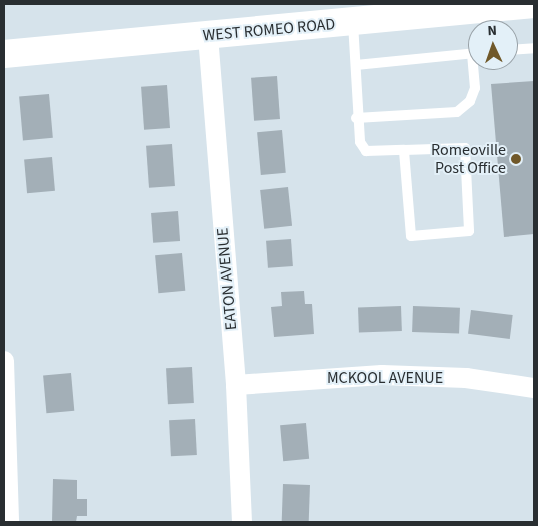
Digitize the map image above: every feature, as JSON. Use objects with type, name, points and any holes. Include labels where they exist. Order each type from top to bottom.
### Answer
[{"type":"main road","name":"WEST ROMEO ROAD","points":[[4,54],[353,23],[534,4]]},
{"type":"street","name":"EATON AVENUE","points":[[208,36],[236,385],[242,522]]},
{"type":"street","points":[[4,361],[9,522]]},
{"type":"street","name":"MCKOOL AVENUE","points":[[236,385],[382,375],[466,378],[534,388]]},
{"type":"lane","points":[[353,23],[356,65],[356,118],[360,142],[366,151],[465,148],[470,231],[412,236],[404,150]]},
{"type":"lane","points":[[518,49],[534,48]]},
{"type":"lane","points":[[356,65],[468,54]]},
{"type":"lane","points":[[356,118],[457,112],[470,101],[476,88],[475,70]]},
{"type":"building","points":[[277,76],[280,119],[254,121],[251,78]]},
{"type":"building","name":"Romeoville Post Office","points":[[534,81],[534,234],[504,237],[491,84]]},
{"type":"building","points":[[167,85],[170,128],[144,130],[141,87]]},
{"type":"building","points":[[49,94],[53,138],[23,140],[19,97]]},
{"type":"building","points":[[282,130],[286,173],[261,175],[257,132]]},
{"type":"building","points":[[172,144],[175,186],[149,188],[146,146]]},
{"type":"building","points":[[52,157],[55,191],[27,193],[24,159]]},
{"type":"building","points":[[288,187],[292,226],[264,229],[260,190]]},
{"type":"building","points":[[178,211],[180,241],[153,243],[151,213]]},
{"type":"building","points":[[291,239],[293,266],[268,268],[266,241]]},
{"type":"building","points":[[182,253],[185,291],[158,293],[155,255]]},
{"type":"building","points":[[304,291],[305,304],[312,304],[314,334],[274,337],[271,307],[282,306],[281,292]]},
{"type":"building","points":[[401,306],[402,331],[359,332],[358,308]]},
{"type":"building","points":[[413,306],[460,308],[459,334],[412,332]]},
{"type":"building","points":[[471,310],[513,315],[510,339],[468,334]]},
{"type":"building","points":[[192,367],[194,403],[168,404],[166,368]]},
{"type":"building","points":[[71,373],[74,411],[46,413],[43,375]]},
{"type":"building","points":[[195,419],[197,455],[171,456],[169,420]]},
{"type":"building","points":[[306,423],[309,459],[283,461],[280,425]]},
{"type":"building","points":[[53,479],[77,480],[77,499],[87,499],[87,516],[77,516],[76,522],[52,522]]},
{"type":"building","points":[[283,484],[310,485],[309,522],[282,522]]},
{"type":"place","name":"Romeoville Post Office","points":[[516,159]]}]
